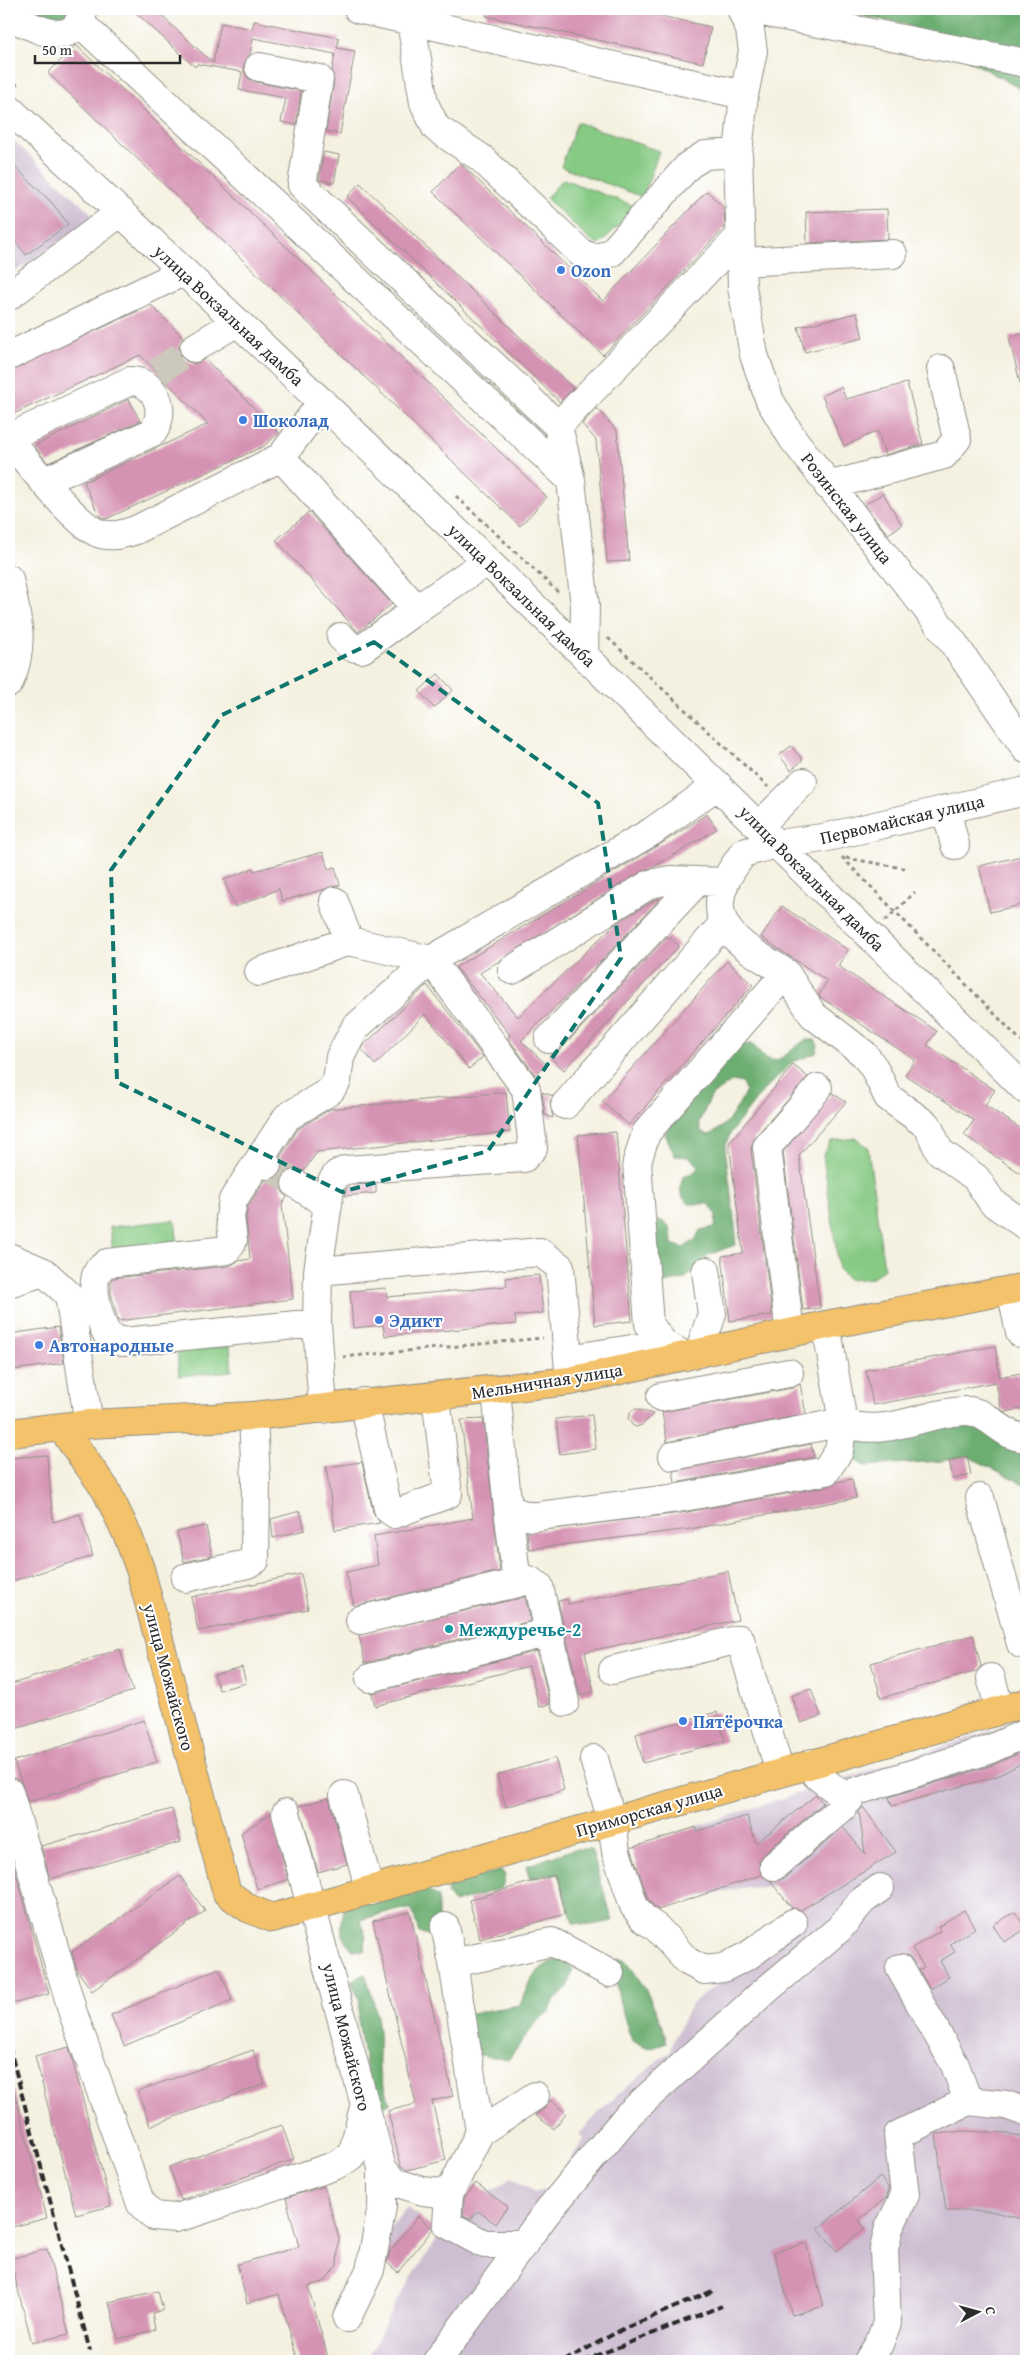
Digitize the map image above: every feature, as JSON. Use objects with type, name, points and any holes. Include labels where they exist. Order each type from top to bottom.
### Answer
[{"type":"main road","name":"Мельничная улица","points":[[9,1433],[89,1424],[253,1416],[323,1409],[364,1402],[496,1391],[568,1359],[680,1353],[1019,1288]]},
{"type":"main road","name":"улица Можайского","points":[[61,1427],[106,1490],[140,1569],[227,1893],[248,1908],[272,1918]]},
{"type":"main road","name":"Приморская улица","points":[[272,1918],[1026,1702]]},
{"type":"street","points":[[358,9],[413,15],[744,95]]},
{"type":"street","name":"Розинская улица","points":[[741,9],[750,30],[752,51],[744,95],[738,153],[742,287],[754,355],[770,401],[793,440],[952,641],[1026,747]]},
{"type":"street","points":[[746,9],[1026,63]]},
{"type":"street","points":[[413,15],[424,103],[436,128],[481,158],[581,253],[596,259],[612,252],[689,165],[705,155],[738,153]]},
{"type":"street","points":[[9,17],[57,35],[71,32],[82,16],[571,480]]},
{"type":"street","points":[[259,67],[319,79],[302,185],[558,426],[571,480],[585,606],[584,655]]},
{"type":"street","name":"улица Вокзальная дамба","points":[[16,100],[121,212],[322,402],[718,785],[1026,1090]]},
{"type":"street","points":[[9,296],[121,212]]},
{"type":"street","points":[[558,426],[740,250],[893,254]]},
{"type":"street","points":[[9,356],[183,272]]},
{"type":"street","points":[[194,348],[238,322]]},
{"type":"street","points":[[828,486],[944,455],[957,438],[941,369]]},
{"type":"street","points":[[45,481],[153,432],[161,415],[149,386],[148,376],[130,381],[9,439],[45,481],[78,519],[99,533],[117,536],[136,530],[281,457],[322,402]]},
{"type":"street","points":[[281,457],[417,609]]},
{"type":"street","points":[[340,637],[351,647],[362,649],[487,561]]},
{"type":"street","points":[[9,579],[20,635],[15,670],[9,683]]},
{"type":"street","points":[[768,835],[784,801],[803,782]]},
{"type":"street","points":[[318,1323],[123,1342],[108,1336],[100,1321],[95,1280],[98,1270],[107,1263],[227,1250],[233,1240],[230,1217],[233,1200],[263,1162],[287,1117],[330,1092],[337,1081],[340,1057],[356,1028],[431,960],[651,832],[718,785]]},
{"type":"street","name":"Первомайская улица","points":[[712,882],[743,853],[768,835],[823,838],[1026,792]]},
{"type":"street","points":[[946,809],[955,845]]},
{"type":"street","points":[[512,970],[650,884],[670,880],[712,882]]},
{"type":"street","points":[[712,882],[719,902],[723,924],[736,940],[786,973],[813,1015],[864,1054],[874,1068],[888,1097],[928,1126],[939,1151],[976,1178],[992,1202],[1026,1226]]},
{"type":"street","points":[[549,1040],[712,882]]},
{"type":"street","points":[[334,902],[349,941]]},
{"type":"street","points":[[565,1105],[723,924]]},
{"type":"street","points":[[259,972],[349,941],[431,960],[526,1089],[533,1148],[524,1158],[346,1170],[337,1174],[332,1183],[318,1270],[318,1323],[323,1409]]},
{"type":"street","points":[[680,1353],[649,1324],[637,1162],[646,1133],[786,973]]},
{"type":"street","points":[[790,1333],[766,1147],[818,1088]]},
{"type":"street","points":[[296,1184],[328,1205]]},
{"type":"street","points":[[318,1270],[540,1252],[560,1267],[568,1359]]},
{"type":"street","points":[[9,1256],[44,1272],[69,1295],[89,1424]]},
{"type":"street","points":[[706,1271],[712,1314],[680,1353],[668,1396],[789,1373]]},
{"type":"street","points":[[9,1283],[44,1272]]},
{"type":"street","points":[[1019,1288],[1020,1333],[1026,1332]]},
{"type":"street","points":[[508,1509],[531,1517],[678,1498],[826,1471],[839,1451],[843,1422],[826,1325]]},
{"type":"street","points":[[496,1391],[517,1583]]},
{"type":"street","points":[[364,1402],[388,1509],[395,1514],[448,1494],[436,1397]]},
{"type":"street","points":[[673,1456],[843,1422],[855,1428],[871,1429],[954,1412],[970,1411],[988,1418],[1007,1431],[1026,1437]]},
{"type":"street","points":[[185,1578],[247,1564],[255,1560],[256,1482],[253,1416]]},
{"type":"street","points":[[980,1498],[1015,1576],[1021,1644],[1026,1642]]},
{"type":"street","points":[[360,1620],[529,1580],[539,1586],[565,1702]]},
{"type":"street","points":[[370,1678],[549,1632]]},
{"type":"street","points":[[613,1670],[740,1639],[780,1772]]},
{"type":"street","points":[[991,1678],[1000,1710]]},
{"type":"street","points":[[774,1866],[849,1800],[854,1792],[988,1750],[1026,1733]]},
{"type":"street","points":[[594,1759],[612,1821],[616,1852],[634,1906],[644,1919],[657,1928],[687,1961],[704,1970],[723,1968],[749,1955],[794,1923]]},
{"type":"street","points":[[812,1763],[816,1775],[849,1800]]},
{"type":"street","points":[[9,1792],[74,2012],[141,2204],[153,2216],[175,2218],[334,2166],[352,2156],[364,2107]]},
{"type":"street","points":[[344,1795],[370,1891]]},
{"type":"street","name":"улица Можайского","points":[[286,1813],[382,2168],[382,2207],[370,2270],[347,2318]]},
{"type":"street","points":[[437,2361],[547,2212],[629,2114],[758,1997],[839,1929],[862,1901],[880,1888]]},
{"type":"street","points":[[445,1926],[454,1963],[480,2132]]},
{"type":"street","points":[[454,1963],[552,1942],[610,1973]]},
{"type":"street","points":[[900,1968],[955,2065],[968,2100]]},
{"type":"street","points":[[524,2244],[484,2244],[447,2224],[449,2194],[480,2132],[536,2096]]},
{"type":"street","points":[[868,2361],[879,2344],[887,2323],[884,2249],[889,2228],[905,2196],[898,2136],[968,2100],[1006,2105],[1026,2112]]},
{"type":"street","points":[[382,2168],[394,2182],[422,2191],[449,2194]]},
{"type":"path","points":[[9,77],[16,100]]},
{"type":"path","points":[[453,493],[784,801]]},
{"type":"path","points":[[823,838],[1026,1046]]},
{"type":"path","points":[[842,857],[909,869]]},
{"type":"path","points":[[870,936],[915,892]]},
{"type":"path","points":[[320,1359],[568,1359]]},
{"type":"highlighted area","points":[[374,642],[598,803],[621,958],[488,1151],[342,1192],[117,1082],[111,870],[222,715]]},
{"type":"shaded area","points":[[9,136],[95,217],[9,276]]},
{"type":"shaded area","points":[[1026,1719],[1026,2361],[367,2361],[394,2305],[453,2214],[476,2183],[489,2193],[511,2178],[535,2192],[550,2188],[585,2138],[579,2134],[608,2103],[670,2051],[674,2038],[692,2003],[803,1923],[775,1887],[741,1888],[697,1897],[677,1833]]},
{"type":"shaded area","points":[[407,2207],[433,2229],[398,2272],[372,2251]]},
{"type":"green space","points":[[13,9],[67,9],[72,10],[67,25]]},
{"type":"green space","points":[[822,9],[1026,9],[1026,92],[904,24]]},
{"type":"green space","points":[[577,122],[659,151],[643,197],[561,167]]},
{"type":"green space","points":[[563,179],[637,207],[599,245],[591,241],[546,198]]},
{"type":"green space","points":[[806,1040],[815,1040],[818,1046],[816,1053],[793,1062],[762,1092],[731,1132],[725,1147],[736,1233],[735,1245],[708,1255],[685,1279],[659,1284],[653,1224],[660,1220],[664,1222],[670,1230],[672,1244],[683,1248],[695,1240],[700,1230],[715,1227],[716,1214],[709,1204],[689,1204],[682,1195],[681,1185],[683,1177],[694,1172],[699,1166],[689,1157],[675,1156],[665,1134],[673,1117],[740,1045],[751,1044],[766,1058],[776,1060]],"holes":[[[733,1081],[742,1083],[746,1091],[727,1122],[709,1135],[701,1132],[699,1122],[712,1095]]]},
{"type":"green space","points":[[856,1138],[868,1147],[884,1268],[873,1278],[850,1280],[839,1270],[823,1155],[831,1141]]},
{"type":"green space","points":[[175,1220],[178,1246],[113,1253],[110,1227]]},
{"type":"green space","points":[[230,1346],[232,1371],[179,1376],[177,1351]]},
{"type":"green space","points":[[957,1425],[975,1427],[1026,1450],[1026,1485],[967,1456],[942,1461],[864,1466],[856,1461],[847,1448],[852,1437],[929,1431]]},
{"type":"green space","points":[[574,1849],[591,1849],[613,1921],[593,1925],[573,1923],[558,1874],[549,1874],[530,1879],[526,1866]]},
{"type":"green space","points":[[501,1870],[505,1875],[502,1888],[454,1903],[447,1894],[448,1886]]},
{"type":"green space","points":[[418,1883],[438,1897],[438,1926],[428,1935],[419,1933],[412,1909],[394,1910],[361,1920],[366,1938],[365,1951],[353,1950],[348,1945],[342,1929],[345,1905]]},
{"type":"green space","points":[[562,1957],[573,1969],[568,1988],[554,2001],[550,2011],[539,2019],[508,2060],[457,2051],[450,2035],[458,2015],[520,2005],[527,1988],[539,1970]]},
{"type":"green space","points":[[618,1959],[625,1960],[645,1989],[660,2020],[667,2042],[649,2048],[632,2041],[622,2012],[617,1989],[616,1968]]},
{"type":"green space","points":[[365,1974],[376,2010],[379,2031],[380,2075],[385,2092],[391,2103],[373,2113],[358,2020],[360,2001],[351,1981]]},
{"type":"building","points":[[132,9],[154,9],[213,63],[221,23],[252,29],[254,21],[339,38],[337,48],[355,51],[340,134],[326,131],[334,81],[332,71],[335,54],[253,38],[250,54],[244,64],[244,72],[248,78],[256,82],[301,91],[296,125],[281,122],[286,98],[239,90],[242,72],[197,64],[195,67]]},
{"type":"building","points":[[487,9],[628,9],[711,27],[703,63],[486,16]]},
{"type":"building","points":[[76,45],[547,497],[520,526],[48,73]]},
{"type":"building","points":[[324,152],[339,155],[334,183],[319,180]]},
{"type":"building","points":[[9,161],[53,204],[68,224],[26,255],[9,233]]},
{"type":"building","points":[[460,163],[603,301],[707,191],[724,208],[725,227],[603,355],[433,192]]},
{"type":"building","points":[[360,183],[573,388],[560,402],[347,197]]},
{"type":"building","points":[[887,209],[888,239],[807,243],[806,212]]},
{"type":"building","points":[[151,305],[183,337],[178,348],[181,356],[186,361],[194,364],[205,359],[279,433],[264,446],[106,519],[99,516],[84,482],[208,424],[140,355],[9,416],[9,371]]},
{"type":"building","points":[[857,313],[863,338],[805,352],[798,327]]},
{"type":"building","points":[[1026,333],[1026,382],[1020,383],[1009,337]]},
{"type":"building","points":[[907,383],[923,444],[885,455],[878,431],[844,446],[822,396],[841,387],[846,399]]},
{"type":"building","points":[[129,399],[140,421],[48,463],[34,446]]},
{"type":"building","points":[[597,408],[617,431],[629,561],[607,562],[596,440],[582,424]]},
{"type":"building","points":[[883,493],[902,525],[888,534],[864,505]]},
{"type":"building","points":[[309,512],[392,604],[358,632],[276,540]]},
{"type":"building","points":[[438,674],[453,690],[434,708],[419,691]]},
{"type":"building","points":[[791,746],[803,760],[791,770],[779,755]]},
{"type":"building","points":[[707,814],[717,829],[654,867],[642,871],[480,973],[518,1017],[615,924],[656,899],[660,899],[583,980],[521,1041],[546,1064],[535,1075],[508,1038],[510,1035],[456,967]]},
{"type":"building","points":[[323,852],[328,869],[335,867],[340,885],[282,901],[279,889],[235,907],[224,880],[253,868],[254,871]]},
{"type":"building","points":[[1026,855],[1026,904],[990,912],[979,866]]},
{"type":"building","points":[[782,906],[848,950],[838,966],[937,1031],[927,1045],[995,1090],[985,1105],[1026,1132],[1026,1177],[964,1135],[974,1120],[905,1075],[915,1060],[820,997],[819,995],[827,981],[761,937]]},
{"type":"building","points":[[668,936],[679,946],[564,1070],[549,1056],[560,1050]]},
{"type":"building","points":[[727,961],[753,985],[629,1125],[602,1102]]},
{"type":"building","points":[[427,985],[483,1057],[469,1069],[425,1014],[375,1065],[362,1049],[364,1045]]},
{"type":"building","points":[[793,1065],[808,1077],[755,1137],[751,1149],[772,1315],[730,1321],[722,1256],[743,1253],[729,1143]]},
{"type":"building","points":[[506,1092],[510,1132],[317,1152],[304,1171],[296,1168],[289,1170],[283,1175],[280,1184],[282,1191],[287,1197],[282,1205],[293,1299],[118,1321],[111,1293],[111,1281],[113,1278],[229,1266],[238,1261],[250,1259],[246,1217],[248,1206],[265,1180],[274,1179],[280,1174],[283,1165],[280,1157],[298,1129],[330,1109]]},
{"type":"building","points":[[542,1092],[553,1096],[550,1102],[553,1118],[545,1115]]},
{"type":"building","points":[[832,1093],[846,1102],[799,1155],[820,1308],[803,1310],[783,1152]]},
{"type":"building","points":[[616,1132],[632,1321],[595,1325],[578,1135]]},
{"type":"building","points":[[376,1184],[376,1193],[345,1196],[346,1189],[350,1185]]},
{"type":"building","points":[[539,1275],[543,1313],[515,1316],[516,1324],[385,1336],[383,1325],[353,1328],[350,1291],[386,1288],[387,1297],[507,1286],[506,1278]]},
{"type":"building","name":"Автонародные","points":[[58,1327],[64,1363],[13,1370],[9,1334]]},
{"type":"building","points":[[995,1346],[1000,1377],[1026,1372],[1026,1408],[1005,1412],[1001,1409],[996,1382],[873,1405],[866,1370]]},
{"type":"building","points":[[800,1384],[806,1414],[667,1442],[662,1412],[792,1388]]},
{"type":"building","points":[[637,1409],[653,1414],[642,1425],[636,1427],[632,1425],[628,1418],[632,1410]]},
{"type":"building","points":[[592,1415],[596,1449],[560,1454],[556,1419]]},
{"type":"building","points":[[483,1419],[500,1571],[354,1606],[346,1572],[378,1565],[374,1536],[473,1518],[461,1420]]},
{"type":"building","points":[[811,1444],[814,1457],[675,1483],[673,1471]]},
{"type":"building","points":[[47,1455],[53,1522],[80,1514],[93,1556],[9,1582],[9,1458]]},
{"type":"building","points":[[967,1456],[971,1475],[953,1479],[949,1460]]},
{"type":"building","points":[[362,1462],[373,1512],[380,1523],[335,1530],[326,1467]]},
{"type":"building","points":[[852,1479],[856,1498],[690,1529],[529,1549],[527,1532],[681,1513],[829,1486]]},
{"type":"building","points":[[300,1511],[305,1530],[273,1538],[271,1519]]},
{"type":"building","points":[[206,1526],[212,1556],[184,1562],[177,1532]]},
{"type":"building","points":[[728,1571],[738,1620],[585,1652],[594,1692],[580,1696],[558,1601],[567,1599],[568,1604]]},
{"type":"building","points":[[301,1574],[308,1609],[198,1631],[191,1597]]},
{"type":"building","name":"Междуречье-2","points":[[525,1597],[531,1621],[365,1663],[359,1635]]},
{"type":"building","points":[[973,1635],[981,1666],[977,1671],[881,1698],[871,1663]]},
{"type":"building","points":[[120,1649],[133,1691],[9,1731],[9,1685]]},
{"type":"building","points":[[537,1651],[550,1704],[539,1707],[529,1666],[375,1706],[372,1693]]},
{"type":"building","points":[[242,1667],[246,1683],[219,1690],[214,1674]]},
{"type":"building","points":[[811,1689],[821,1716],[801,1723],[791,1696]]},
{"type":"building","points":[[717,1712],[725,1741],[643,1763],[636,1734]]},
{"type":"building","points":[[144,1720],[157,1762],[28,1802],[14,1761]]},
{"type":"building","points":[[1026,1750],[1026,1761],[997,1776],[892,1806],[889,1797],[993,1765]]},
{"type":"building","points":[[555,1758],[564,1790],[506,1807],[497,1775]]},
{"type":"building","points":[[816,1795],[823,1803],[764,1854],[759,1861],[761,1875],[658,1910],[648,1899],[631,1848],[696,1827],[697,1831],[747,1816],[756,1843]]},
{"type":"building","points":[[329,1798],[347,1864],[318,1872],[299,1806]]},
{"type":"building","points":[[863,1807],[896,1852],[801,1910],[792,1908],[770,1881],[784,1878],[843,1827],[865,1854],[859,1812]]},
{"type":"building","points":[[172,1809],[181,1842],[50,1879],[41,1846]]},
{"type":"building","points":[[271,1813],[288,1880],[257,1889],[241,1833]]},
{"type":"building","points":[[12,1858],[49,1994],[12,2004],[9,1989],[9,1859]]},
{"type":"building","points":[[554,1875],[565,1914],[480,1939],[469,1900]]},
{"type":"building","points":[[180,1876],[205,1911],[92,1991],[77,1970],[72,1952]]},
{"type":"building","points":[[964,1910],[975,1928],[950,1944],[955,1952],[940,1961],[949,1977],[930,1989],[919,1970],[924,1967],[912,1948],[940,1931],[938,1927]]},
{"type":"building","points":[[410,1912],[453,2096],[432,2101],[446,2160],[407,2170],[401,2166],[388,2111],[416,2104],[373,1921]]},
{"type":"building","points":[[1015,1912],[1026,1929],[1004,1942],[993,1925]]},
{"type":"building","points":[[219,1968],[232,2000],[124,2046],[111,2015]]},
{"type":"building","points":[[69,2047],[111,2206],[76,2215],[35,2056]]},
{"type":"building","points":[[253,2050],[265,2084],[150,2126],[138,2091]]},
{"type":"building","points":[[14,2090],[47,2218],[9,2228],[9,2091]]},
{"type":"building","points":[[550,2100],[566,2113],[554,2129],[535,2115],[544,2109]]},
{"type":"building","points":[[282,2125],[294,2159],[181,2200],[169,2167]]},
{"type":"building","points":[[964,2131],[1007,2133],[1026,2138],[1026,2220],[991,2211],[946,2211],[936,2134]]},
{"type":"building","points":[[880,2177],[888,2187],[887,2197],[859,2220],[865,2228],[837,2251],[818,2229]]},
{"type":"building","points":[[476,2183],[508,2207],[496,2224],[478,2211],[471,2219],[463,2215],[464,2199]]},
{"type":"building","points":[[324,2186],[339,2238],[337,2265],[324,2282],[308,2286],[329,2361],[298,2361],[279,2294],[247,2303],[237,2264],[299,2247],[286,2198]]},
{"type":"building","points":[[418,2216],[433,2229],[398,2272],[387,2263],[390,2251]]},
{"type":"building","points":[[806,2243],[824,2306],[792,2315],[774,2252]]},
{"type":"building","points":[[47,2249],[69,2334],[32,2343],[10,2259]]},
{"type":"building","points":[[158,2291],[163,2310],[152,2313],[155,2330],[118,2339],[109,2302]]},
{"type":"tunnel","points":[[157,372],[194,348]]},
{"type":"tunnel","points":[[267,1165],[296,1184]]},
{"type":"railway","points":[[9,2046],[90,2351]]},
{"type":"railway","points":[[564,2361],[623,2329],[715,2290]]},
{"type":"railway","points":[[583,2361],[722,2306]]},
{"type":"place","name":"Ozon","points":[[561,270]]},
{"type":"place","name":"Шоколад","points":[[243,420]]},
{"type":"place","name":"Эдикт","points":[[379,1320]]},
{"type":"place","name":"Автонародные","points":[[39,1345]]},
{"type":"place","name":"Междуречье-2","points":[[449,1629]]},
{"type":"place","name":"Пятёрочка","points":[[683,1721]]}]
